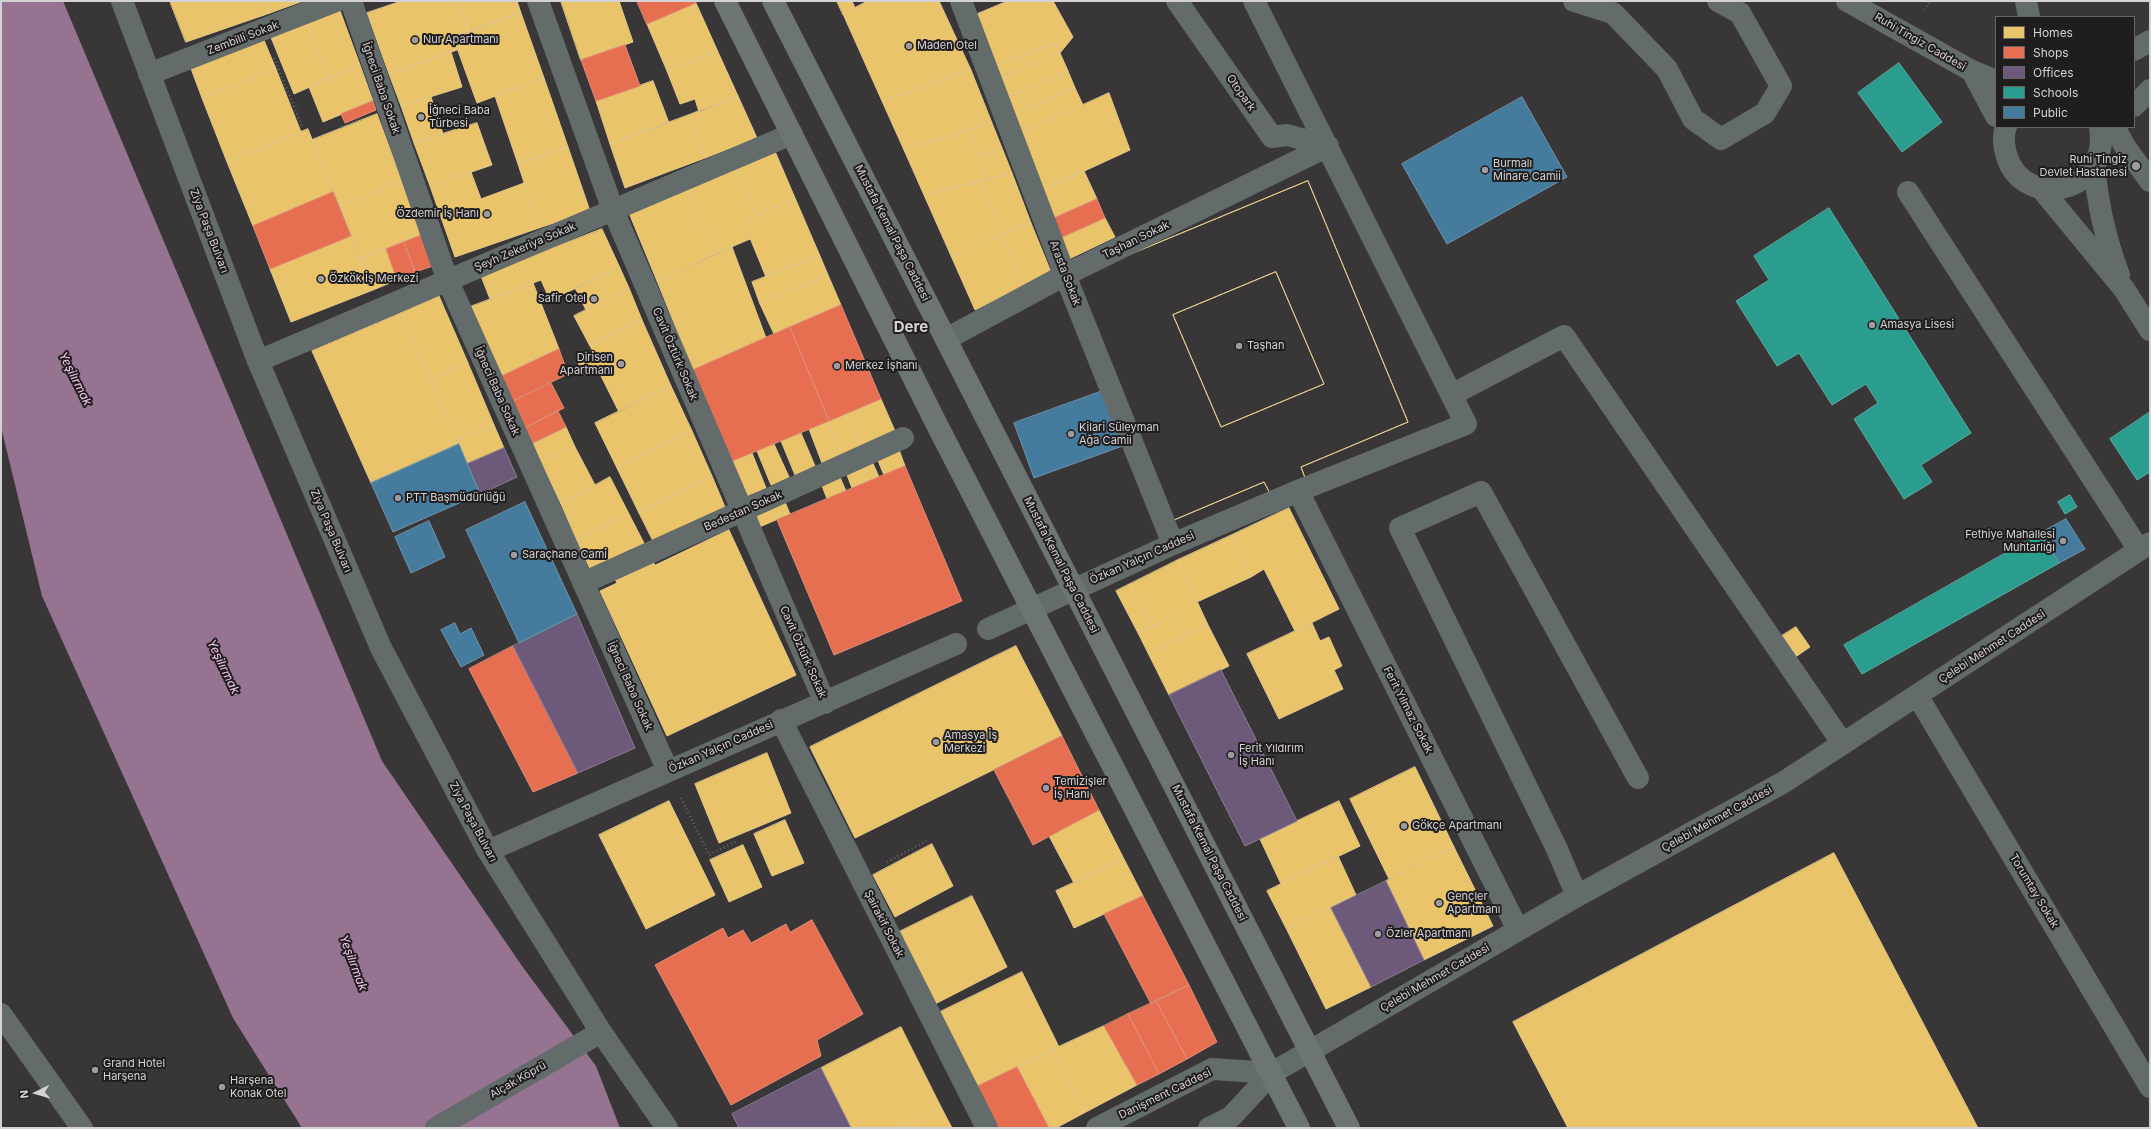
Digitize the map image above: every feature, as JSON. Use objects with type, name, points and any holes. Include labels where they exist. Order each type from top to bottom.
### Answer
[{"type":"main road","points":[[725,1],[933,416],[1299,1128]]},
{"type":"main road","name":"Mustafa Kemal Paşa Caddesi","points":[[773,1],[1349,1128]]},
{"type":"street","name":"Ziya Paşa Bulvarı","points":[[122,1],[258,361],[381,648],[488,851],[601,1032],[667,1128]]},
{"type":"street","name":"Zembilli Sokak","points":[[150,74],[336,1]]},
{"type":"street","name":"İğneci Baba Sokak","points":[[351,1],[447,279],[668,770]]},
{"type":"street","name":"Cavit Öztürk Sokak","points":[[538,1],[613,210],[825,703]]},
{"type":"street","name":"Arasta Sokak","points":[[961,1],[1065,275],[1173,544]]},
{"type":"street","name":"Otopark","points":[[1178,1],[1272,137],[1287,135],[1328,146]]},
{"type":"street","points":[[1254,1],[1452,394],[1564,336],[1843,744]]},
{"type":"street","points":[[1574,1],[1613,13],[1667,69],[1693,119],[1721,139],[1765,113],[1782,86],[1740,12],[1718,1]]},
{"type":"street","name":"Ruhi Tingiz Caddesi","points":[[1847,1],[1972,72],[1995,80]]},
{"type":"street","points":[[2026,1],[2029,16]]},
{"type":"street","points":[[2135,49],[2150,41]]},
{"type":"street","name":"Ruhi Tingiz Caddesi","points":[[1972,72],[1995,113]]},
{"type":"street","points":[[2135,105],[2150,90]]},
{"type":"street","points":[[2002,128],[2004,148],[2009,163],[2019,176],[2040,187],[2048,189],[2065,188],[2080,181],[2092,170],[2099,156],[2107,130],[2126,148],[2150,181]]},
{"type":"street","name":"Şeyh Zekeriya Sokak","points":[[258,361],[447,279],[792,134]]},
{"type":"street","name":"Taşhan Sokak","points":[[946,339],[1065,275],[1328,146]]},
{"type":"street","points":[[2094,165],[2098,206],[2108,244],[2124,289]]},
{"type":"street","points":[[2040,187],[2124,289],[2150,330]]},
{"type":"street","points":[[1908,192],[2145,546]]},
{"type":"street","name":"Özkan Yalçın Caddesi","points":[[988,629],[1073,588],[1173,544],[1298,491],[1466,424],[1452,394]]},
{"type":"street","name":"Bedestan Sokak","points":[[584,583],[903,438]]},
{"type":"street","name":"Ferit Yılmaz Sokak","points":[[1298,491],[1518,930]]},
{"type":"street","points":[[1577,896],[1552,840],[1400,528],[1481,492],[1638,778]]},
{"type":"street","name":"Çelebi Mehmet Caddesi","points":[[1272,1073],[1309,1050],[1577,896],[1784,782],[2145,546]]},
{"type":"street","name":"Özkan Yalçın Caddesi","points":[[488,851],[781,720],[825,703],[956,644]]},
{"type":"street","name":"Torumtay Sokak","points":[[1917,695],[2150,1088]]},
{"type":"street","name":"Şairakif Sokak","points":[[781,720],[987,1128]]},
{"type":"street","points":[[1,1014],[82,1128]]},
{"type":"street","name":"Ziya Paşa Bulvarı","points":[[601,1032],[652,1128]]},
{"type":"street","name":"Alçak Köprü","points":[[436,1128],[601,1032]]},
{"type":"street","name":"Danişment Caddesi","points":[[1097,1128],[1212,1068],[1272,1073]]},
{"type":"street","points":[[1209,1128],[1231,1117],[1272,1073]]},
{"type":"path","points":[[262,30],[302,126]]},
{"type":"path","points":[[668,770],[710,855],[737,841]]},
{"type":"path","points":[[860,877],[928,840]]},
{"type":"water","name":"Yeşilırmak","points":[[1,1],[63,1],[382,761],[522,966],[596,1066],[620,1128],[302,1128],[233,1018],[42,596],[1,427]]},
{"type":"building: Homes","points":[[170,1],[266,1],[270,13],[186,42]]},
{"type":"building: Homes","points":[[266,1],[303,1],[270,13]]},
{"type":"building: Homes","name":"Nur Apartmanı","points":[[402,1],[458,1],[469,32],[453,37],[457,50],[389,74],[367,13]]},
{"type":"building: Homes","points":[[458,1],[517,1],[521,13],[469,32]]},
{"type":"building: Homes","points":[[561,1],[619,1],[633,42],[581,60]]},
{"type":"building: Homes","points":[[837,1],[852,1],[855,8],[843,14]]},
{"type":"building: Homes","name":"Maden Otel","points":[[868,1],[939,1],[971,70],[882,101],[843,14]]},
{"type":"building: Homes","points":[[1008,1],[1053,1],[1073,37],[1060,53],[1055,43],[994,67],[975,15]]},
{"type":"building: Homes","points":[[696,3],[718,52],[667,71],[647,24]]},
{"type":"building: Homes","points":[[339,8],[360,65],[328,79],[306,21]]},
{"type":"building: Homes","points":[[521,13],[544,78],[477,103],[453,37]]},
{"type":"building: Homes","points":[[306,21],[328,79],[294,94],[270,35]]},
{"type":"building: Homes","points":[[263,38],[276,69],[202,98],[190,66]]},
{"type":"building: Homes","points":[[1055,43],[1060,53],[999,80],[994,67]]},
{"type":"building: Homes","points":[[451,52],[462,87],[401,106],[389,74]]},
{"type":"building: Homes","points":[[718,52],[738,96],[699,112],[695,99],[680,104],[667,71]]},
{"type":"building: Homes","points":[[1060,53],[1068,71],[1006,98],[999,80]]},
{"type":"building: Homes","points":[[360,65],[373,101],[323,122],[309,87]]},
{"type":"building: Homes","points":[[276,69],[301,132],[227,162],[202,98]]},
{"type":"building: Homes","points":[[971,70],[992,123],[904,150],[882,101]]},
{"type":"building: Homes","points":[[1068,71],[1075,88],[1013,115],[1006,98]]},
{"type":"building: Homes","points":[[544,78],[568,147],[518,164],[495,96]]},
{"type":"building: Homes","points":[[653,81],[669,123],[610,144],[596,101]]},
{"type":"building: Homes","points":[[1075,88],[1083,105],[1020,134],[1013,115]]},
{"type":"building: Homes","points":[[1109,93],[1130,150],[1041,191],[1020,134]]},
{"type":"building: Homes","points":[[738,96],[757,138],[705,158],[689,115]]},
{"type":"building: Homes","name":"İğneci Baba Türbesi","points":[[431,97],[443,134],[414,143],[401,106]]},
{"type":"building: Homes","points":[[377,114],[402,181],[340,207],[312,140]]},
{"type":"building: Homes","points":[[689,115],[705,158],[625,188],[610,144]]},
{"type":"building: Homes","points":[[477,123],[492,165],[430,186],[414,143]]},
{"type":"building: Homes","points":[[992,123],[1002,148],[979,157],[969,130]]},
{"type":"building: Homes","points":[[308,129],[333,192],[253,226],[227,162]]},
{"type":"building: Homes","points":[[969,130],[988,180],[924,195],[904,150]]},
{"type":"building: Homes","points":[[568,147],[590,211],[539,228],[518,164]]},
{"type":"building: Homes","points":[[1002,148],[1012,173],[988,180],[979,157]]},
{"type":"building: Homes","points":[[774,149],[795,198],[757,215],[735,166]]},
{"type":"building: Homes","points":[[735,166],[757,215],[743,221],[750,239],[715,254],[686,188]]},
{"type":"building: Homes","points":[[1084,171],[1097,199],[1052,219],[1041,191]]},
{"type":"building: Homes","name":"Özdemir İş Hanı","points":[[471,172],[481,199],[524,183],[539,228],[455,257],[430,186]]},
{"type":"building: Homes","points":[[1012,173],[1031,223],[1002,234],[982,181]]},
{"type":"building: Homes","points":[[402,181],[422,235],[361,259],[340,207]]},
{"type":"building: Homes","points":[[982,181],[1002,234],[952,258],[924,195]]},
{"type":"building: Homes","name":"Taşhan","points":[[1308,181],[1408,422],[1301,467],[1307,483],[1273,499],[1264,482],[1174,520],[1074,278]],"holes":[[[1276,272],[1324,384],[1221,427],[1173,315]]]},
{"type":"building: Homes","name":"Taşhan","points":[[1308,181],[1408,422],[1301,467],[1307,483],[1273,499],[1264,482],[1174,520],[1074,278]]},
{"type":"building: Homes","points":[[686,188],[715,254],[657,281],[629,213]]},
{"type":"building: Homes","points":[[795,198],[820,256],[766,277],[743,221]]},
{"type":"building: Homes","points":[[1105,218],[1115,237],[1069,259],[1060,238]]},
{"type":"building: Homes","points":[[1031,223],[1051,272],[1024,286],[1002,234]]},
{"type":"building: Homes","points":[[602,229],[620,268],[550,300],[541,280],[490,299],[481,276]]},
{"type":"building: Homes","points":[[1002,234],[1024,286],[975,310],[952,258]]},
{"type":"building: Homes","name":"Özkök İş Merkezi","points":[[351,236],[373,290],[291,322],[270,269]]},
{"type":"building: Homes","points":[[732,247],[766,338],[693,370],[657,281]]},
{"type":"building: Homes","points":[[386,249],[397,280],[373,290],[361,259]]},
{"type":"building: Homes","points":[[820,256],[828,275],[760,304],[752,282]]},
{"type":"building: Homes","name":"Safir Otel","points":[[620,268],[629,288],[586,310],[575,288]]},
{"type":"building: Homes","name":"Taşhan","points":[[1276,272],[1324,384],[1221,427],[1173,315]]},
{"type":"building: Homes","points":[[828,275],[841,305],[774,334],[760,304]]},
{"type":"building: Homes","points":[[533,283],[559,349],[502,376],[470,307]]},
{"type":"building: Homes","points":[[629,288],[642,320],[590,346],[574,316]]},
{"type":"building: Homes","points":[[439,296],[468,363],[431,380],[401,313]]},
{"type":"building: Homes","points":[[401,313],[459,444],[371,483],[312,351]]},
{"type":"building: Homes","name":"Dirisen Apartmanı","points":[[642,320],[671,386],[619,412],[597,368],[584,375],[577,360],[593,351],[590,346]]},
{"type":"building: Homes","points":[[468,363],[494,425],[457,440],[431,380]]},
{"type":"building: Homes","points":[[671,386],[692,431],[617,468],[595,423]]},
{"type":"building: Homes","points":[[881,399],[895,431],[859,446],[845,414]]},
{"type":"building: Homes","points":[[845,414],[859,446],[841,455],[827,422]]},
{"type":"building: Homes","points":[[827,422],[841,455],[822,463],[809,429]]},
{"type":"building: Homes","points":[[494,425],[504,448],[467,464],[457,440]]},
{"type":"building: Homes","points":[[566,427],[575,447],[541,462],[533,443]]},
{"type":"building: Homes","points":[[692,431],[712,476],[639,513],[617,468]]},
{"type":"building: Homes","points":[[801,433],[815,466],[795,475],[781,441]]},
{"type":"building: Homes","points":[[774,444],[789,477],[771,485],[757,451]]},
{"type":"building: Homes","points":[[575,447],[595,485],[561,504],[541,462]]},
{"type":"building: Homes","points":[[898,447],[905,466],[884,475],[876,456]]},
{"type":"building: Homes","points":[[752,453],[766,488],[744,497],[730,462]]},
{"type":"building: Homes","points":[[871,459],[879,477],[852,488],[845,470]]},
{"type":"building: Homes","points":[[839,475],[846,491],[827,499],[821,483]]},
{"type":"building: Homes","points":[[712,476],[725,507],[653,541],[639,513]]},
{"type":"building: Homes","points":[[610,477],[629,514],[577,541],[561,504]]},
{"type":"building: Homes","points":[[783,497],[790,514],[757,528],[750,511]]},
{"type":"building: Homes","points":[[1289,508],[1339,609],[1295,631],[1264,569],[1251,577],[1232,535]]},
{"type":"building: Homes","points":[[629,514],[646,547],[592,573],[577,541]]},
{"type":"building: Homes","points":[[729,530],[796,675],[667,736],[600,591],[617,583],[612,573],[649,556],[655,565]]},
{"type":"building: Homes","points":[[1232,535],[1251,577],[1197,602],[1178,560]]},
{"type":"building: Homes","points":[[1178,560],[1208,625],[1188,634],[1177,614],[1151,627],[1130,584]]},
{"type":"building: Homes","points":[[1130,584],[1151,627],[1138,633],[1116,591]]},
{"type":"building: Homes","points":[[1177,614],[1188,634],[1148,653],[1138,633]]},
{"type":"building: Homes","points":[[1312,623],[1320,641],[1329,637],[1342,666],[1334,670],[1343,689],[1279,719],[1247,654]]},
{"type":"building: Homes","points":[[1208,625],[1229,666],[1169,695],[1148,653]]},
{"type":"building: Homes","points":[[1796,627],[1810,647],[1794,658],[1780,637]]},
{"type":"building: Homes","name":"Amasya İş Merkezi","points":[[1016,646],[1062,736],[855,838],[810,747]]},
{"type":"building: Homes","points":[[767,753],[791,813],[719,843],[695,784]]},
{"type":"building: Homes","name":"Gökçe Apartmanı","points":[[1415,767],[1454,847],[1389,879],[1350,799]]},
{"type":"building: Homes","points":[[669,801],[715,895],[646,929],[599,835]]},
{"type":"building: Homes","points":[[1339,801],[1360,846],[1281,884],[1260,839]]},
{"type":"building: Homes","points":[[1099,810],[1124,859],[1074,883],[1049,836]]},
{"type":"building: Homes","points":[[785,820],[804,863],[772,876],[754,834]]},
{"type":"building: Homes","points":[[932,844],[953,886],[895,917],[873,875]]},
{"type":"building: Homes","points":[[743,845],[762,887],[729,902],[710,860]]},
{"type":"building: Homes","name":"Gençler Apartmanı","points":[[1454,847],[1493,926],[1424,960],[1386,881]]},
{"type":"building: Homes","points":[[1834,853],[1978,1128],[1568,1128],[1513,1022]]},
{"type":"building: Homes","points":[[1338,856],[1356,895],[1287,930],[1267,891]]},
{"type":"building: Homes","points":[[1124,859],[1143,896],[1074,928],[1056,891]]},
{"type":"building: Homes","points":[[972,896],[1007,967],[935,1004],[899,932]]},
{"type":"building: Homes","points":[[1331,908],[1371,987],[1326,1009],[1287,930]]},
{"type":"building: Homes","points":[[1022,972],[1059,1047],[974,1088],[938,1013]]},
{"type":"building: Homes","points":[[1104,1026],[1137,1085],[1084,1113],[1052,1050]]},
{"type":"building: Homes","points":[[901,1027],[941,1107],[900,1128],[851,1128],[821,1068]]},
{"type":"building: Homes","points":[[1052,1050],[1084,1113],[1056,1128],[1049,1128],[1017,1067]]},
{"type":"building: Homes","points":[[941,1107],[952,1128],[900,1128]]},
{"type":"building: Shops","points":[[637,1],[695,1],[696,3],[647,24]]},
{"type":"building: Shops","points":[[625,45],[640,86],[596,101],[581,60]]},
{"type":"building: Shops","points":[[373,101],[376,110],[345,123],[341,114]]},
{"type":"building: Shops","points":[[333,192],[351,236],[270,269],[253,226]]},
{"type":"building: Shops","points":[[1097,199],[1105,218],[1060,238],[1052,219]]},
{"type":"building: Shops","points":[[422,235],[433,266],[415,272],[404,242]]},
{"type":"building: Shops","points":[[404,242],[415,272],[397,280],[386,249]]},
{"type":"building: Shops","name":"Merkez İşhanı","points":[[841,305],[881,399],[829,421],[790,327]]},
{"type":"building: Shops","points":[[790,327],[829,421],[730,462],[693,370]]},
{"type":"building: Shops","points":[[559,349],[568,374],[513,401],[502,376]]},
{"type":"building: Shops","points":[[551,383],[564,408],[525,428],[513,401]]},
{"type":"building: Shops","points":[[558,411],[566,427],[533,443],[525,428]]},
{"type":"building: Shops","points":[[905,466],[962,601],[834,655],[777,520]]},
{"type":"building: Shops","points":[[513,646],[578,773],[533,792],[469,669]]},
{"type":"building: Shops","name":"Temizişler İş Hanı","points":[[1062,736],[1099,810],[1033,845],[994,770]]},
{"type":"building: Shops","points":[[1143,896],[1189,985],[1151,1004],[1104,914]]},
{"type":"building: Shops","points":[[812,920],[863,1014],[817,1040],[821,1056],[731,1105],[655,965],[723,928],[728,938],[743,930],[751,943],[786,924],[790,932]]},
{"type":"building: Shops","points":[[1189,985],[1217,1042],[1187,1059],[1156,1001]]},
{"type":"building: Shops","points":[[1156,1001],[1187,1059],[1159,1074],[1128,1014]]},
{"type":"building: Shops","points":[[1128,1014],[1159,1074],[1137,1085],[1104,1026]]},
{"type":"building: Shops","points":[[1017,1067],[1049,1128],[994,1128],[974,1088]]},
{"type":"building: Offices","points":[[504,448],[517,477],[480,494],[467,464]]},
{"type":"building: Offices","points":[[577,614],[635,748],[578,773],[513,646]]},
{"type":"building: Offices","name":"Ferit Yıldırım İş Hanı","points":[[1221,670],[1297,821],[1245,846],[1169,695]]},
{"type":"building: Offices","name":"Özler Apartmanı","points":[[1386,881],[1424,960],[1371,987],[1331,908]]},
{"type":"building: Offices","points":[[821,1068],[851,1128],[739,1128],[732,1114]]},
{"type":"building: Schools","points":[[1899,63],[1942,122],[1902,152],[1858,93]]},
{"type":"building: Schools","points":[[1829,208],[1971,433],[1921,465],[1932,482],[1904,499],[1854,419],[1878,403],[1866,384],[1832,405],[1799,353],[1777,366],[1736,301],[1769,280],[1754,256]]},
{"type":"building: Schools","points":[[2150,412],[2150,472],[2137,480],[2110,439]]},
{"type":"building: Schools","points":[[2070,495],[2077,507],[2065,514],[2058,502]]},
{"type":"building: Schools","points":[[2041,533],[2059,563],[1862,674],[1844,645]]},
{"type":"building: Public","name":"Burmalı Minare Camii","points":[[1522,97],[1567,177],[1447,244],[1402,164]]},
{"type":"building: Public","name":"Kilari Süleyman Ağa Camii","points":[[1108,389],[1128,444],[1034,478],[1014,423]]},
{"type":"building: Public","points":[[459,444],[480,494],[393,532],[371,483]]},
{"type":"building: Public","name":"Saraçhane Cami","points":[[525,502],[577,614],[519,643],[466,530]]},
{"type":"building: Public","name":"Fethiye Mahallesi Muhtarlığı","points":[[2066,519],[2085,549],[2059,563],[2041,533]]},
{"type":"building: Public","points":[[429,521],[445,557],[411,573],[395,537]]},
{"type":"building: Public","points":[[455,623],[460,634],[471,628],[484,655],[461,667],[441,630]]},
{"type":"place","name":"Nur Apartmanı","points":[[415,40]]},
{"type":"place","name":"Maden Otel","points":[[909,46]]},
{"type":"place","name":"İğneci Baba Türbesi","points":[[421,117]]},
{"type":"place","name":"Ruhi Tingiz Devlet Hastanesi","points":[[2136,166]]},
{"type":"place","name":"Burmalı Minare Camii","points":[[1485,170]]},
{"type":"place","name":"Özdemir İş Hanı","points":[[487,214]]},
{"type":"place","name":"Özkök İş Merkezi","points":[[321,279]]},
{"type":"place","name":"Safir Otel","points":[[594,299]]},
{"type":"place","name":"Amasya Lisesi","points":[[1872,325]]},
{"type":"place","name":"Taşhan","points":[[1239,346]]},
{"type":"place","name":"Dirisen Apartmanı","points":[[621,364]]},
{"type":"place","name":"Merkez İşhanı","points":[[837,366]]},
{"type":"place","name":"Kilari Süleyman Ağa Camii","points":[[1071,434]]},
{"type":"place","name":"PTT Başmüdürlüğü","points":[[398,498]]},
{"type":"place","name":"Fethiye Mahallesi Muhtarlığı","points":[[2063,541]]},
{"type":"place","name":"Saraçhane Cami","points":[[514,555]]},
{"type":"place","name":"Amasya İş Merkezi","points":[[936,742]]},
{"type":"place","name":"Ferit Yıldırım İş Hanı","points":[[1231,755]]},
{"type":"place","name":"Temizişler İş Hanı","points":[[1046,788]]},
{"type":"place","name":"Gökçe Apartmanı","points":[[1404,826]]},
{"type":"place","name":"Gençler Apartmanı","points":[[1439,903]]},
{"type":"place","name":"Özler Apartmanı","points":[[1378,934]]},
{"type":"place","name":"Grand Hotel Harşena","points":[[95,1070]]},
{"type":"place","name":"Harşena Konak Otel","points":[[222,1087]]},
{"type":"district","name":"Dere","points":[[911,327]]}]
